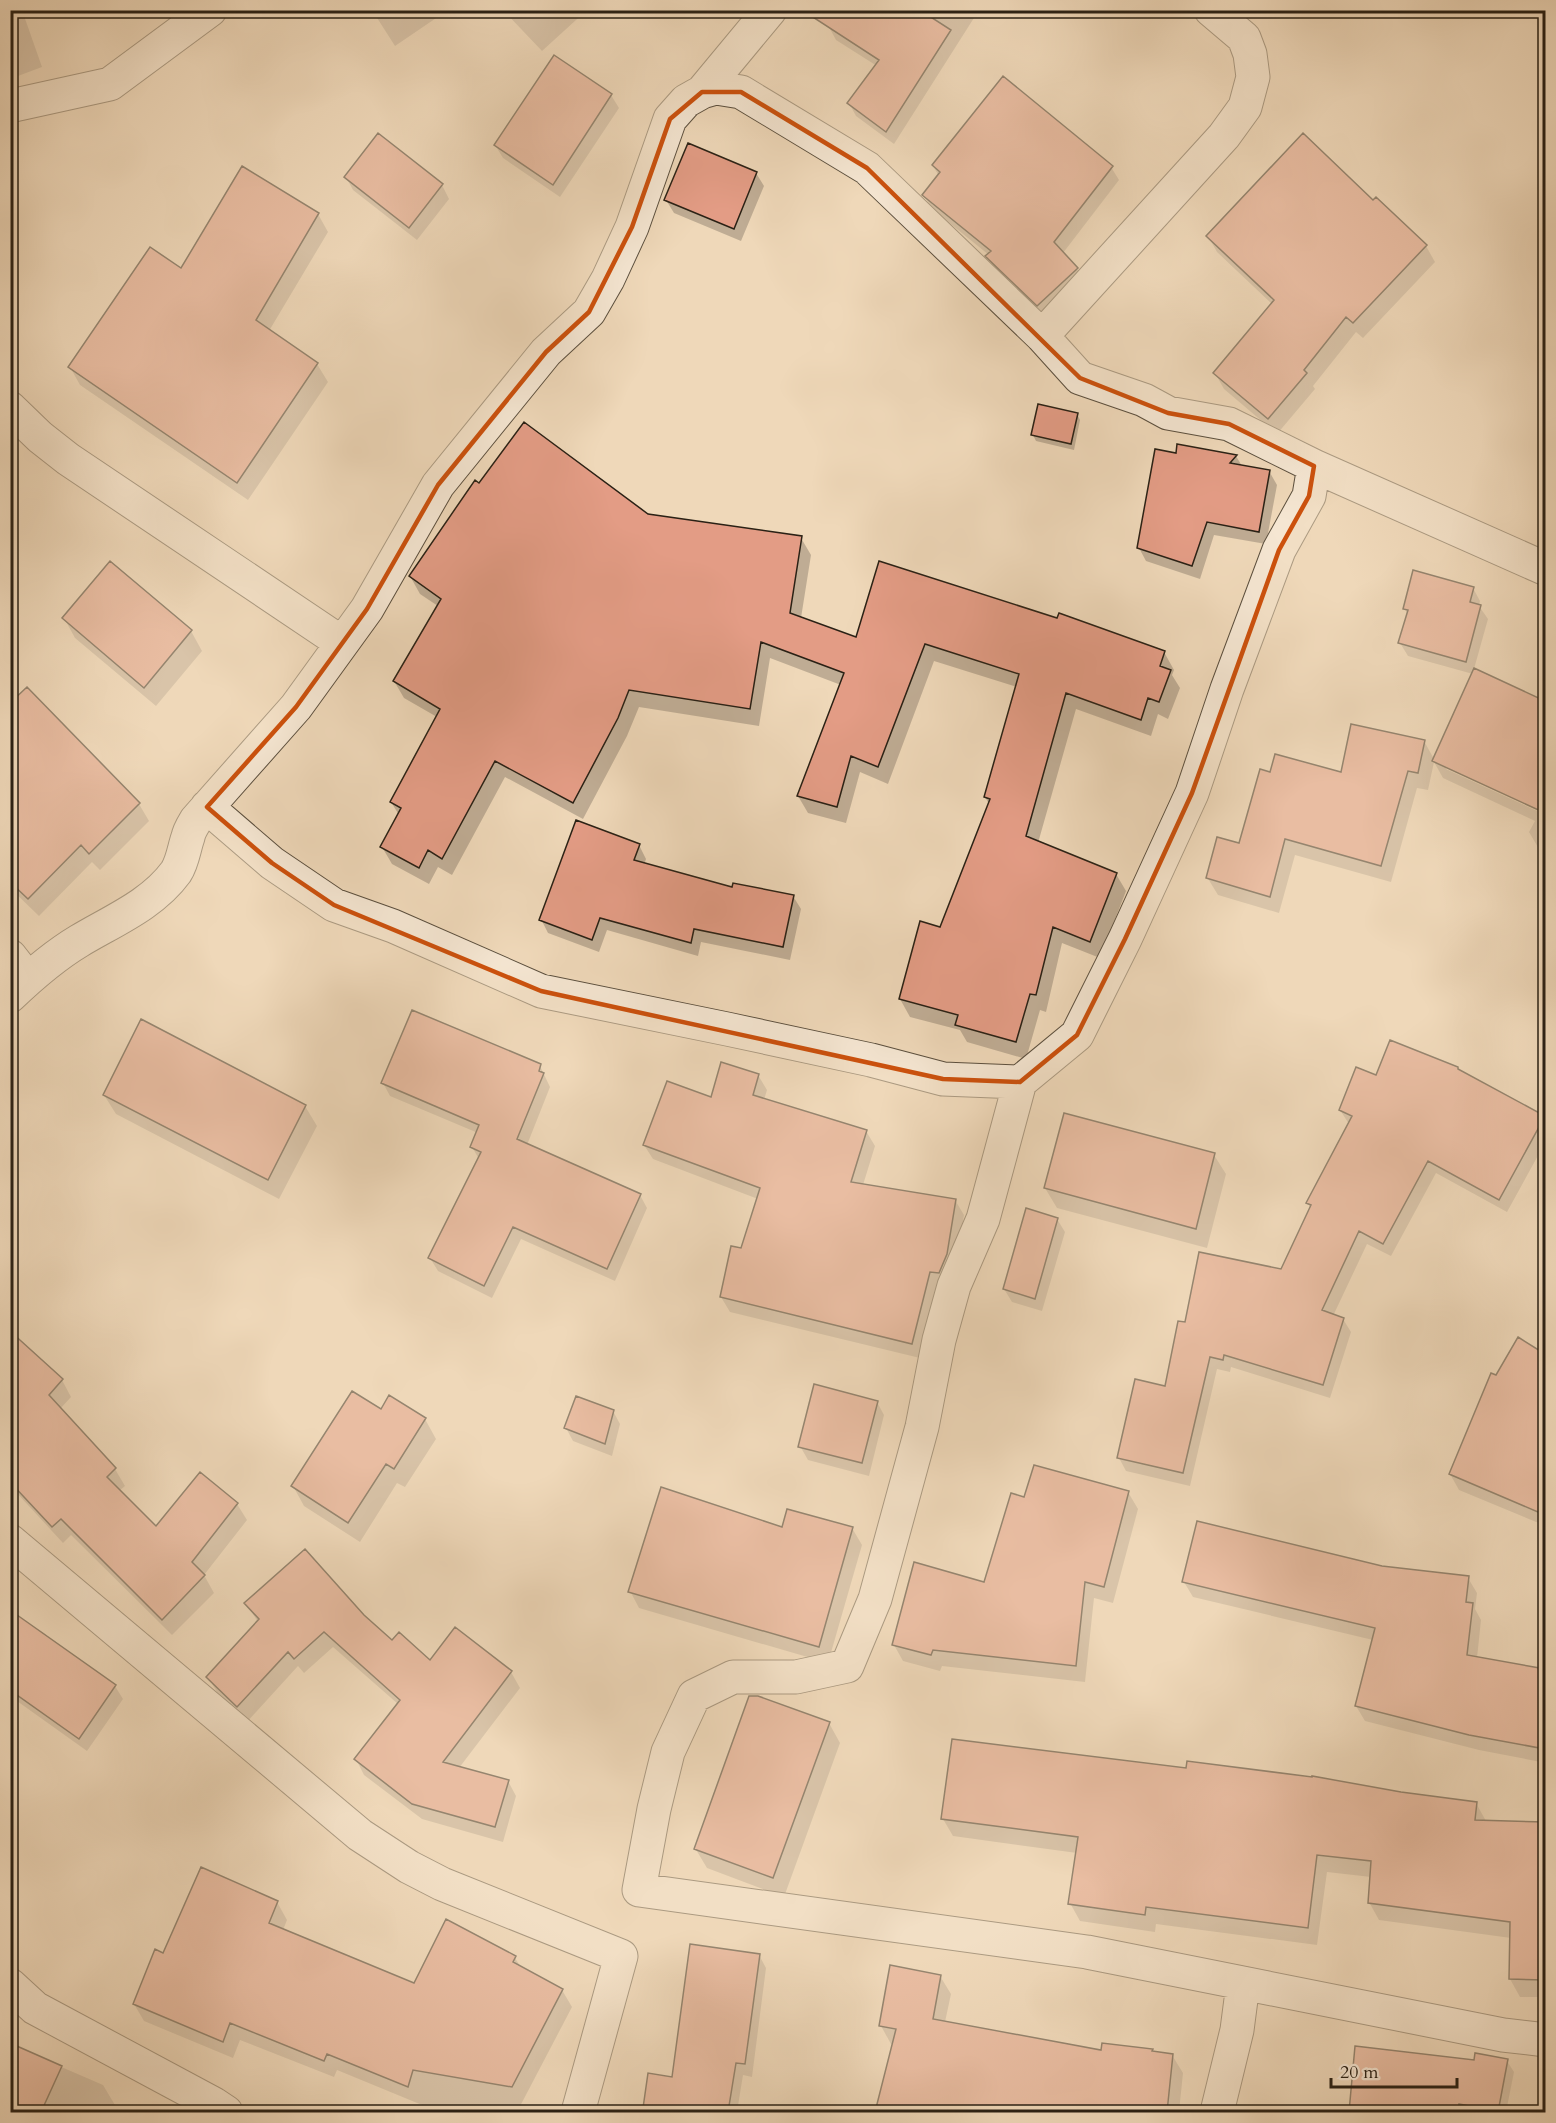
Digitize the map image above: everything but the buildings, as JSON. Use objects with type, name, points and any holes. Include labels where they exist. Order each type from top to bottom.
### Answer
[{"type":"street","points":[[10,106],[110,84],[210,10]]},
{"type":"street","points":[[702,92],[770,10]]},
{"type":"street","points":[[1042,336],[1224,136],[1245,107],[1253,77],[1250,54],[1244,38],[1211,10]]},
{"type":"street","points":[[16,977],[119,920],[162,888],[177,870],[196,820],[296,707],[367,609],[438,485],[546,352],[589,312],[608,279],[632,227],[670,119],[686,100],[716,88],[741,92],[867,168],[1042,336],[1080,378],[1144,400],[1168,413],[1229,424],[1314,465],[1545,569]]},
{"type":"street","points":[[10,408],[40,437],[68,459],[342,643]]},
{"type":"street","points":[[1314,465],[1309,496],[1279,550],[1227,689],[1192,793],[1125,939],[1077,1035],[1020,1082],[983,1219],[954,1286],[939,1340],[922,1426],[875,1599],[847,1666],[796,1677],[733,1677],[694,1696],[668,1752],[654,1809],[639,1890],[1087,1952],[1503,2035],[1545,2040]]},
{"type":"street","points":[[207,807],[272,862],[334,905],[393,926],[541,991],[772,1038],[943,1079],[1020,1082]]},
{"type":"street","points":[[10,1540],[360,1835],[409,1867],[442,1884],[621,1956],[578,2112]]},
{"type":"street","points":[[1217,2112],[1237,2030],[1243,1983]]},
{"type":"street","points":[[10,1985],[35,2008],[226,2112]]},
{"type":"highlighted area","points":[[702,92],[741,92],[867,168],[1080,378],[1168,413],[1229,424],[1314,466],[1309,496],[1279,550],[1192,793],[1125,939],[1077,1035],[1020,1082],[943,1079],[541,991],[334,905],[272,863],[207,807],[296,707],[367,609],[438,485],[546,352],[589,312],[632,227],[670,119]]}]
